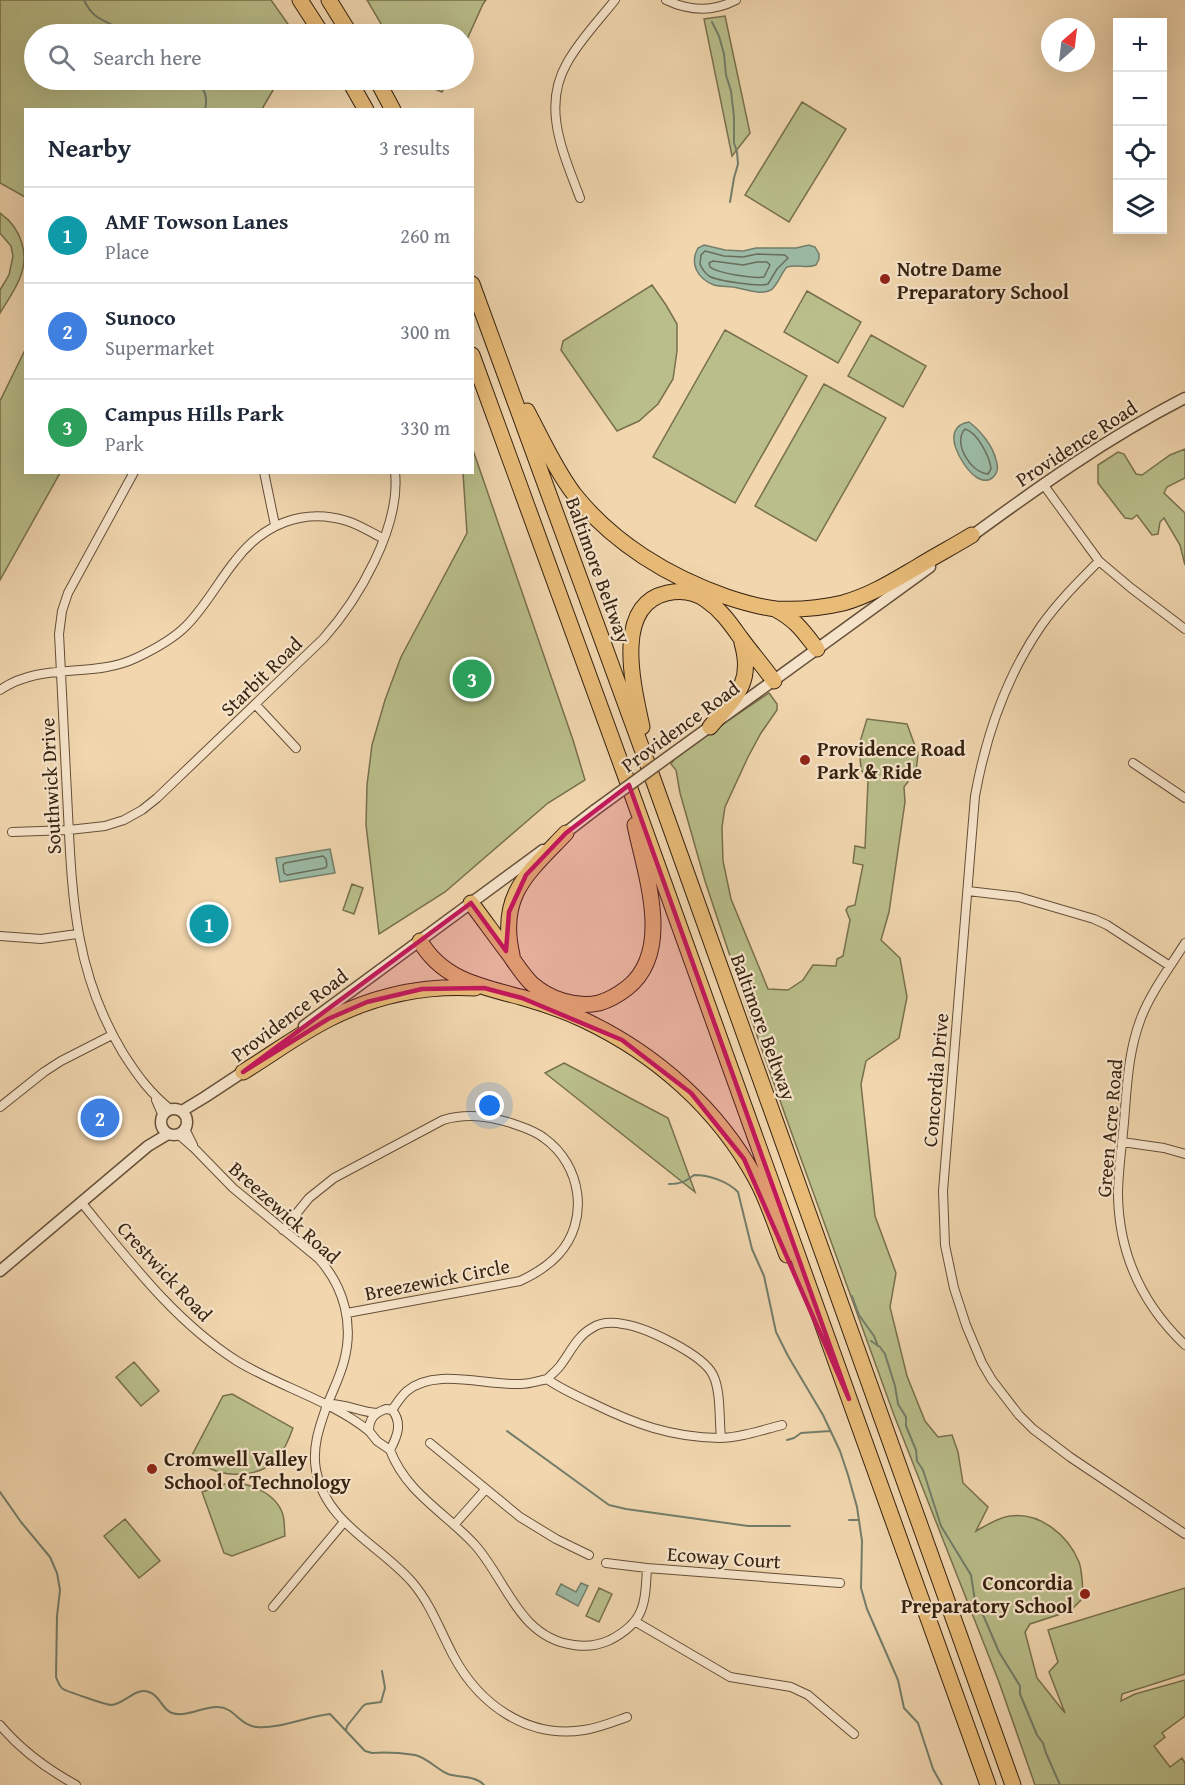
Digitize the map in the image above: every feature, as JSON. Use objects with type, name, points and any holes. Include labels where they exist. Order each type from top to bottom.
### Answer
[{"type":"highway","points":[[300,0],[316,24]]},
{"type":"highway","points":[[329,0],[344,24]]},
{"type":"highway","points":[[355,90],[365,108]]},
{"type":"highway","points":[[382,90],[392,108]]},
{"type":"highway","name":"Baltimore Beltway","points":[[474,289],[653,779],[1013,1784]]},
{"type":"highway","points":[[495,347],[560,473],[574,493],[602,524],[644,557],[690,582],[736,600],[775,609],[785,614],[799,625],[817,649]]},
{"type":"highway","points":[[474,360],[988,1785]]},
{"type":"highway","points":[[775,609],[819,607],[866,596],[972,536]]},
{"type":"highway","points":[[653,779],[632,669],[632,631],[646,603],[664,593],[675,591],[704,598],[726,617],[774,681]]},
{"type":"highway","points":[[710,727],[742,687],[747,665],[740,638]]},
{"type":"highway","points":[[471,903],[513,961],[531,983],[542,991],[567,1002],[586,1004],[608,1000],[620,994],[638,978],[644,969],[652,943],[653,925],[646,877],[624,772]]},
{"type":"highway","points":[[513,961],[508,934],[511,903],[526,875],[566,833]]},
{"type":"highway","points":[[420,941],[426,952],[457,977],[484,988],[545,1004],[622,1040],[673,1077],[718,1122],[757,1180],[849,1400]]},
{"type":"highway","points":[[243,1072],[328,1019],[367,1002],[422,989],[484,988]]},
{"type":"highway","points":[[971,1739],[981,1785]]},
{"type":"street","points":[[580,198],[557,131],[556,92],[561,74],[570,58],[615,0]]},
{"type":"street","points":[[666,0],[682,6],[701,9],[723,6],[736,0]]},
{"type":"street","name":"Providence Road","points":[[0,1271],[148,1146],[177,1126],[205,1097],[243,1072],[1043,483],[1116,436],[1185,398]]},
{"type":"street","name":"Southwick Drive","points":[[133,474],[68,593],[62,611],[59,634],[70,867],[78,934],[91,986],[112,1035],[132,1068],[166,1112]]},
{"type":"street","points":[[264,474],[275,525]]},
{"type":"street","name":"Starbit Road","points":[[12,832],[105,826],[124,820],[157,798],[323,639],[343,616],[352,603],[384,539],[391,518],[395,474]]},
{"type":"street","points":[[1043,483],[1099,561],[1185,629]]},
{"type":"street","points":[[0,690],[31,675],[61,670],[93,669],[132,660],[152,650],[185,627],[201,610],[248,544],[275,525],[296,519],[334,518],[348,521],[384,539]]},
{"type":"street","name":"Concordia Drive","points":[[1099,561],[1059,603],[1041,627],[1012,676],[989,732],[979,775],[975,796],[943,1191],[945,1245],[958,1304],[973,1343],[992,1380],[1019,1415],[1056,1448],[1185,1534]]},
{"type":"street","points":[[255,704],[296,748]]},
{"type":"street","points":[[1132,763],[1185,798]]},
{"type":"street","points":[[968,891],[1019,897],[1094,919],[1170,966]]},
{"type":"street","points":[[0,936],[41,939],[78,934]]},
{"type":"street","name":"Green Acre Road","points":[[1185,943],[1142,1015],[1135,1036],[1130,1057],[1118,1194],[1121,1228],[1131,1267],[1140,1288],[1154,1311],[1185,1345]]},
{"type":"street","points":[[0,1107],[61,1061],[112,1035]]},
{"type":"street","points":[[177,1109],[177,1126],[160,1120],[166,1112],[177,1109]]},
{"type":"street","name":"Breezewick Circle","points":[[283,1230],[309,1198],[334,1178],[443,1120],[458,1116],[491,1117],[527,1128],[543,1136],[564,1157],[578,1190],[576,1225],[560,1254],[542,1270],[520,1281],[346,1313]]},
{"type":"street","name":"Breezewick Road","points":[[177,1126],[194,1148],[233,1188],[319,1259],[338,1287],[346,1313],[348,1338],[345,1359],[318,1430],[316,1443],[316,1471],[330,1505],[344,1522],[413,1583],[428,1603],[461,1670],[478,1692],[500,1710],[536,1728],[561,1732],[586,1730],[627,1717]]},
{"type":"street","points":[[1122,1142],[1164,1148],[1185,1154]]},
{"type":"street","name":"Crestwick Road","points":[[81,1202],[177,1314],[209,1342],[261,1375],[328,1404],[369,1431]]},
{"type":"street","points":[[392,1410],[407,1391],[426,1382],[480,1380],[520,1384],[547,1379],[558,1369],[582,1335],[593,1327],[608,1322],[650,1332],[690,1352],[712,1372],[716,1383],[721,1438]]},
{"type":"street","points":[[547,1379],[567,1391],[640,1425],[664,1432],[721,1438],[782,1425]]},
{"type":"street","name":"Crestwick Road","points":[[328,1404],[340,1403],[358,1410],[377,1413]]},
{"type":"street","points":[[390,1450],[399,1423],[398,1416],[386,1408],[377,1413],[370,1422],[369,1431],[376,1442],[390,1450],[396,1466],[428,1503],[476,1546],[522,1615],[534,1628],[555,1641],[579,1646],[594,1645],[617,1636],[636,1622],[643,1605],[647,1568]]},
{"type":"street","points":[[430,1443],[520,1517],[538,1529],[589,1555]]},
{"type":"street","points":[[454,1525],[485,1490]]},
{"type":"street","points":[[273,1607],[344,1522]]},
{"type":"street","name":"Ecoway Court","points":[[606,1563],[840,1582]]},
{"type":"street","points":[[636,1622],[730,1677],[800,1690],[854,1734]]},
{"type":"street","points":[[0,1725],[38,1761],[75,1785]]},
{"type":"highlighted area","points":[[629,785],[849,1399],[744,1159],[691,1093],[622,1040],[522,998],[484,988],[422,989],[367,1002],[328,1019],[243,1072],[471,903],[506,951],[509,912],[526,875],[566,833]]},
{"type":"green space","points":[[0,0],[271,0],[288,24],[24,24],[24,90],[273,90],[263,108],[24,108],[24,196],[0,183]]},
{"type":"green space","points":[[367,0],[486,0],[474,24],[381,24]]},
{"type":"green space","points":[[725,16],[750,133],[732,156],[704,19]]},
{"type":"green space","points":[[802,102],[846,129],[789,222],[745,195]]},
{"type":"green space","points":[[0,213],[8,219],[19,234],[24,262],[17,284],[0,313],[0,290],[9,275],[13,256],[11,246],[0,233]]},
{"type":"green space","points":[[652,285],[677,324],[677,351],[673,379],[658,404],[639,421],[617,431],[561,350],[563,341]]},
{"type":"green space","points":[[807,291],[861,322],[838,363],[784,332]]},
{"type":"green space","points":[[725,330],[807,376],[735,503],[653,457]]},
{"type":"green space","points":[[871,335],[926,366],[903,407],[848,376]]},
{"type":"green space","points":[[24,352],[24,474],[59,474],[0,580],[0,401]]},
{"type":"green space","points":[[824,384],[886,418],[816,541],[755,506]]},
{"type":"green space","points":[[1185,449],[1185,478],[1167,487],[1164,493],[1185,513],[1185,565],[1180,545],[1164,518],[1160,522],[1158,534],[1152,535],[1137,515],[1132,519],[1125,518],[1098,483],[1098,465],[1118,452],[1124,454],[1136,474],[1142,475],[1170,455]]},
{"type":"green space","points":[[474,453],[585,780],[548,803],[445,892],[379,934],[366,825],[367,785],[372,745],[401,657],[467,533],[463,474],[474,474]]},
{"type":"green space","points":[[769,693],[777,704],[777,710],[748,757],[725,807],[722,827],[723,861],[731,899],[768,989],[788,990],[803,980],[813,965],[836,966],[837,959],[843,956],[850,920],[846,910],[855,905],[863,865],[853,863],[855,846],[865,848],[868,782],[861,769],[859,745],[867,719],[907,724],[918,754],[916,771],[904,787],[905,802],[889,912],[881,940],[900,958],[907,997],[899,1038],[866,1061],[861,1084],[875,1216],[896,1273],[890,1307],[907,1376],[925,1421],[938,1437],[952,1435],[958,1452],[963,1483],[988,1507],[976,1531],[1005,1517],[1032,1518],[1052,1527],[1068,1543],[1079,1562],[1083,1598],[1070,1611],[1030,1624],[1025,1632],[1037,1678],[1065,1713],[1049,1672],[1058,1662],[1048,1630],[1185,1588],[1185,1674],[1122,1694],[1121,1701],[1135,1694],[1185,1680],[1185,1716],[1162,1733],[1165,1737],[1154,1746],[1170,1767],[1182,1758],[1185,1763],[1185,1785],[1035,1785],[999,1682],[894,1415],[748,1010],[705,881],[680,793],[676,770],[671,764],[677,755]]},
{"type":"green space","points":[[352,884],[363,888],[354,914],[343,910]]},
{"type":"green space","points":[[564,1063],[668,1118],[695,1192],[545,1073]]},
{"type":"green space","points":[[134,1362],[159,1391],[141,1406],[116,1377]]},
{"type":"green space","points":[[232,1394],[293,1428],[283,1451],[272,1464],[264,1469],[246,1474],[228,1474],[219,1472],[191,1457],[223,1396]]},
{"type":"green space","points":[[240,1483],[259,1489],[275,1501],[283,1515],[285,1536],[232,1556],[224,1553],[202,1492],[225,1484]]},
{"type":"green space","points":[[125,1519],[160,1561],[139,1578],[104,1536]]},
{"type":"green space","points":[[599,1588],[612,1594],[599,1622],[586,1616]]},
{"type":"water","points":[[704,245],[743,251],[756,248],[796,248],[809,245],[815,247],[819,259],[813,266],[787,267],[771,290],[754,292],[714,285],[703,279],[694,260],[698,248]]},
{"type":"water","points":[[969,422],[986,439],[992,449],[997,470],[990,479],[976,477],[959,457],[954,439],[955,431],[960,425]]},
{"type":"water","points":[[330,849],[335,873],[280,882],[276,858]]},
{"type":"water","points":[[581,1583],[588,1586],[578,1606],[556,1594],[561,1584],[576,1592]]},
{"type":"waterway","points":[[84,0],[93,13],[110,24]]},
{"type":"waterway","points":[[712,22],[724,54],[734,117],[734,143],[738,164],[730,202]]},
{"type":"waterway","points":[[203,90],[206,98],[205,108]]},
{"type":"waterway","points":[[669,1184],[679,1183],[694,1175],[700,1175],[712,1177],[738,1192],[752,1249],[764,1276],[776,1332],[823,1415],[840,1451],[848,1475],[857,1507],[862,1541],[861,1588],[867,1609],[898,1680],[904,1708],[918,1723],[933,1769],[942,1785]]},
{"type":"waterway","points":[[852,1296],[859,1315],[874,1336],[878,1346]]},
{"type":"waterway","points":[[871,1341],[885,1354],[898,1404],[906,1417],[906,1426],[916,1450],[917,1461],[923,1470],[941,1526],[971,1575],[975,1601],[999,1652],[1020,1686],[1020,1694],[1060,1785]]},
{"type":"waterway","points":[[507,1431],[609,1505],[748,1526],[790,1526]]},
{"type":"waterway","points":[[787,1440],[801,1433],[830,1431]]},
{"type":"waterway","points":[[0,1492],[50,1557],[57,1573],[60,1590],[57,1616],[56,1677],[63,1689],[111,1705],[144,1691],[156,1696],[172,1713],[183,1714],[218,1707],[228,1710],[251,1726],[257,1727],[275,1726],[330,1714],[365,1751],[415,1755],[448,1774],[472,1778],[484,1785]]},
{"type":"waterway","points":[[849,1520],[858,1520]]},
{"type":"waterway","points":[[346,1730],[363,1706],[381,1702],[385,1688],[382,1671]]},
{"type":"place","name":"Notre Dame Preparatory School","points":[[885,279]]},
{"type":"place","name":"Campus Hills Park","points":[[472,679]]},
{"type":"place","name":"Providence Road Park & Ride","points":[[805,760]]},
{"type":"place","name":"AMF Towson Lanes","points":[[209,924]]},
{"type":"place","name":"Sunoco","points":[[100,1118]]},
{"type":"place","name":"Cromwell Valley School of Technology","points":[[152,1469]]},
{"type":"place","name":"Concordia Preparatory School","points":[[1085,1594]]}]
